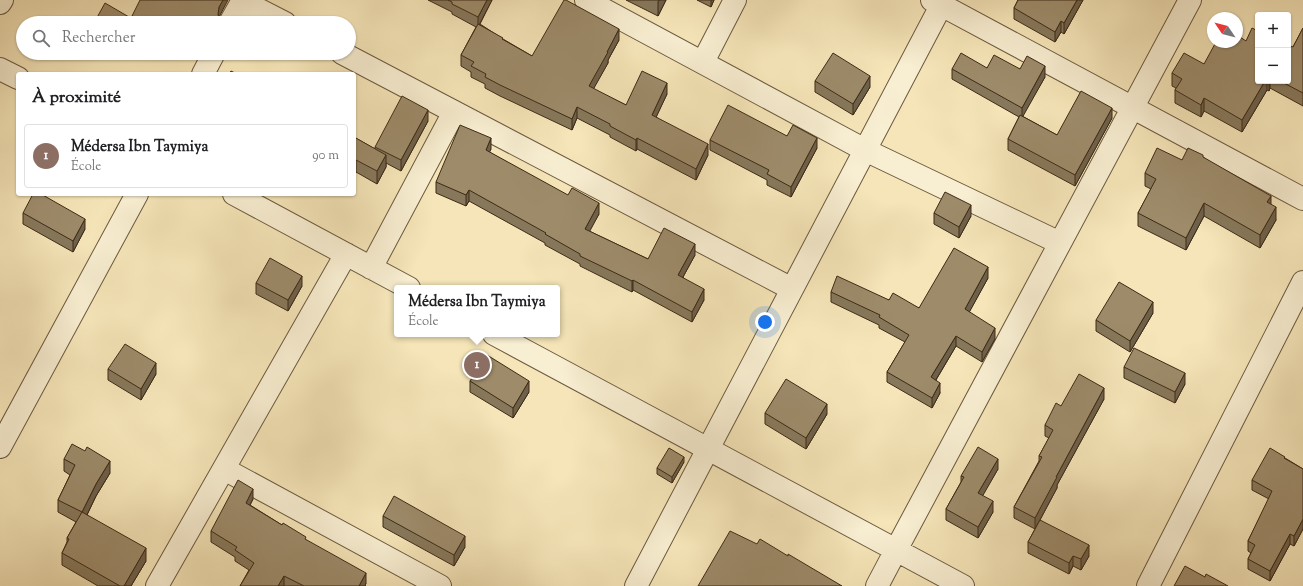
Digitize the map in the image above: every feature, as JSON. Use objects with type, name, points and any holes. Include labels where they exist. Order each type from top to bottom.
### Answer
[{"type":"street","points":[[234,16],[243,0],[272,16]]},
{"type":"street","points":[[586,0],[864,150],[1060,243]]},
{"type":"street","points":[[703,62],[735,0]]},
{"type":"street","points":[[877,586],[1190,0]]},
{"type":"street","points":[[636,586],[792,289],[939,2],[1303,198]]},
{"type":"street","points":[[203,72],[210,60]]},
{"type":"street","points":[[355,60],[792,289]]},
{"type":"street","points":[[0,69],[16,77]]},
{"type":"street","points":[[371,268],[454,112]]},
{"type":"street","points":[[0,447],[136,196]]},
{"type":"street","points":[[238,196],[403,285]]},
{"type":"street","points":[[157,586],[346,254]]},
{"type":"street","points":[[1148,586],[1303,282]]},
{"type":"street","points":[[500,337],[964,586]]},
{"type":"street","points":[[224,470],[412,579],[440,586]]},
{"type":"building","points":[[140,0],[223,0],[219,7],[218,16],[132,16]]},
{"type":"building","points":[[448,0],[487,0],[478,17],[452,4],[452,2]]},
{"type":"building","points":[[564,0],[619,29],[589,86],[626,105],[642,71],[667,83],[652,115],[708,144],[696,169],[637,138],[636,140],[610,126],[610,124],[577,107],[572,119],[500,85],[485,77],[486,74],[471,66],[474,62],[461,55],[478,24],[532,56]]},
{"type":"building","points":[[1018,0],[1077,0],[1064,23],[1061,21],[1055,32],[1014,8]]},
{"type":"building","points":[[105,3],[127,16],[98,16]]},
{"type":"building","points":[[1252,28],[1255,30],[1255,84],[1263,84],[1242,120],[1204,98],[1201,105],[1175,90],[1182,79],[1172,73],[1184,53],[1204,64],[1213,48],[1243,48],[1243,39],[1246,41]]},
{"type":"building","points":[[1303,28],[1303,93],[1286,84],[1291,84],[1291,46],[1293,47]]},
{"type":"building","points":[[833,53],[870,76],[853,104],[815,81]]},
{"type":"building","points":[[961,53],[987,68],[994,55],[1020,69],[1027,56],[1045,66],[1022,108],[952,69]]},
{"type":"building","points":[[1081,91],[1112,108],[1075,175],[1008,139],[1020,115],[1057,135]]},
{"type":"building","points":[[402,96],[428,110],[401,160],[375,147]]},
{"type":"building","points":[[728,105],[787,136],[793,125],[817,138],[791,187],[767,174],[769,170],[710,140]]},
{"type":"building","points":[[460,125],[491,138],[486,150],[568,195],[572,188],[599,203],[585,229],[648,259],[664,228],[695,244],[678,275],[704,289],[692,312],[633,280],[632,281],[580,256],[580,254],[545,234],[546,233],[469,190],[466,195],[436,182]]},
{"type":"building","points":[[356,138],[386,155],[377,171],[356,160]]},
{"type":"building","points":[[1157,148],[1182,160],[1188,148],[1203,155],[1203,157],[1271,196],[1267,202],[1276,207],[1260,235],[1204,203],[1186,238],[1138,213],[1156,179],[1145,173]]},
{"type":"building","points":[[945,192],[971,205],[959,227],[934,213]]},
{"type":"building","points":[[32,196],[45,196],[85,219],[73,241],[23,213]]},
{"type":"building","points":[[954,248],[988,267],[965,309],[995,328],[982,352],[956,336],[931,377],[940,383],[932,398],[887,372],[909,335],[879,317],[880,315],[831,292],[837,276],[889,300],[893,293],[919,308]]},
{"type":"building","points":[[270,258],[302,276],[288,300],[256,283]]},
{"type":"building","points":[[1119,282],[1153,302],[1130,341],[1096,320]]},
{"type":"building","points":[[125,344],[156,363],[141,389],[108,369]]},
{"type":"building","points":[[1134,348],[1185,373],[1175,392],[1124,367]]},
{"type":"building","points":[[487,355],[529,381],[513,408],[470,381]]},
{"type":"building","points":[[1079,374],[1104,388],[1035,518],[1014,507],[1042,457],[1039,456],[1053,430],[1045,425],[1056,403],[1061,406]]},
{"type":"building","points":[[786,379],[827,404],[806,438],[765,413]]},
{"type":"building","points":[[72,444],[85,451],[87,447],[110,461],[96,484],[82,512],[58,500],[75,465],[64,459]]},
{"type":"building","points":[[978,447],[998,459],[978,493],[993,501],[978,527],[946,509],[964,477],[961,476]]},
{"type":"building","points":[[669,448],[684,457],[672,477],[657,468]]},
{"type":"building","points":[[1270,448],[1303,469],[1303,519],[1294,536],[1290,534],[1270,571],[1248,559],[1255,545],[1248,541],[1272,491],[1252,480]]},
{"type":"building","points":[[238,480],[253,489],[246,503],[282,525],[283,523],[306,537],[305,539],[366,573],[359,586],[304,586],[284,576],[278,586],[240,586],[254,563],[235,550],[237,547],[211,531]]},
{"type":"building","points":[[394,496],[465,536],[454,555],[383,516]]},
{"type":"building","points":[[82,512],[146,548],[124,586],[120,586],[62,553],[69,539],[67,538]]},
{"type":"building","points":[[1040,520],[1089,545],[1081,559],[1073,556],[1069,563],[1028,542]]},
{"type":"building","points":[[730,531],[757,544],[760,539],[842,586],[698,586]]},
{"type":"building","points":[[1185,566],[1205,577],[1206,574],[1228,586],[1174,586]]},
{"type":"place","name":"Médersa Ibn Taymiya","points":[[477,365]]}]
